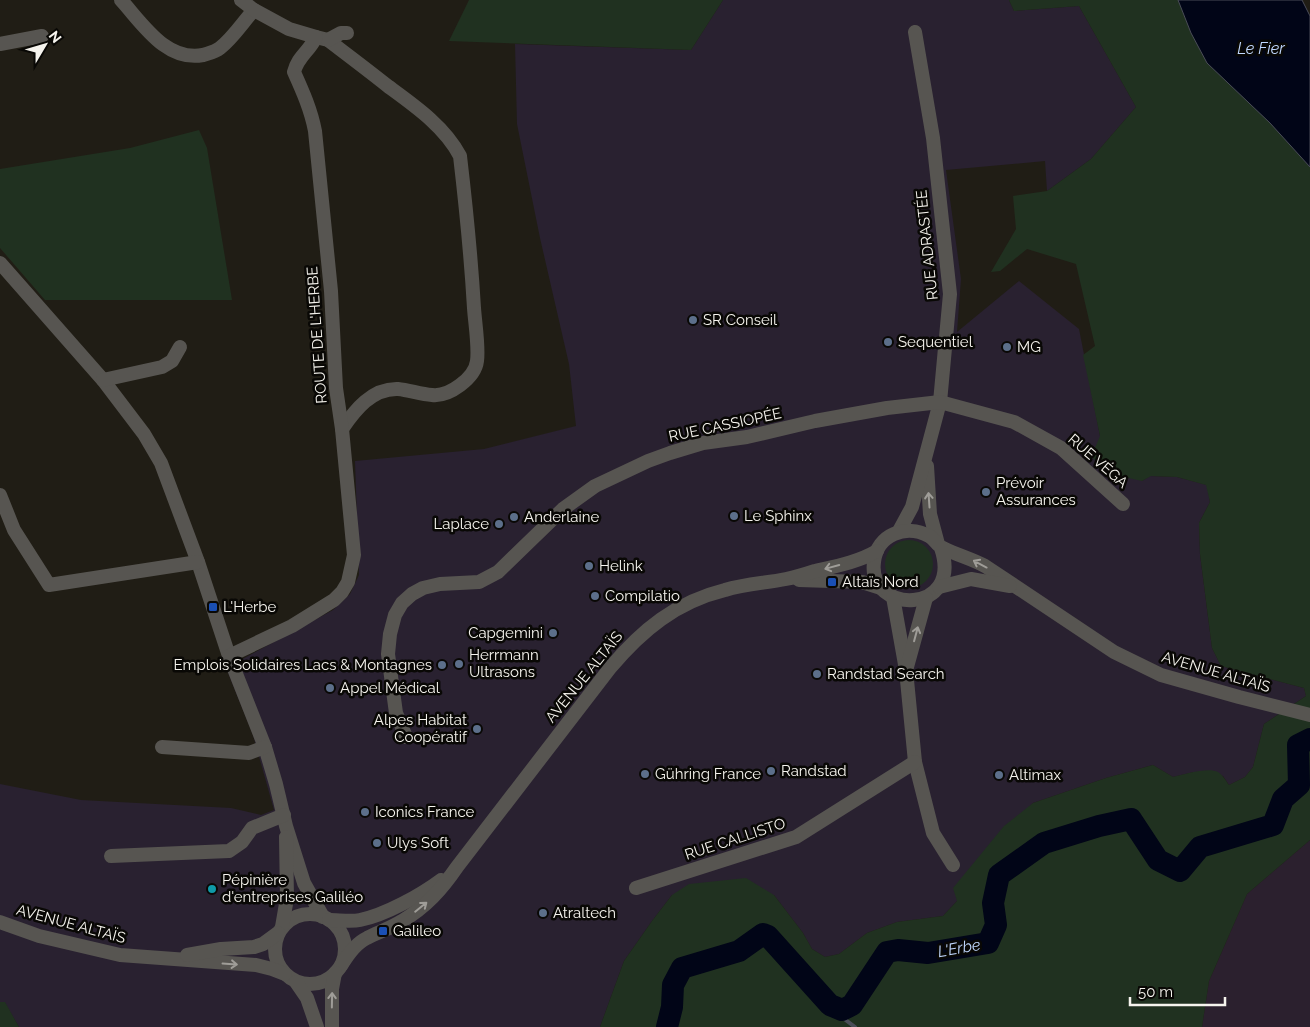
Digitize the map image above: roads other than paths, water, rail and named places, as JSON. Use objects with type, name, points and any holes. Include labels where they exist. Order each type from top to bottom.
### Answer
[{"type":"street","points":[[121,0],[162,45],[178,54],[193,57],[219,49],[254,10]]},
{"type":"street","points":[[241,0],[254,10],[289,30],[322,38],[412,104],[443,132],[455,146],[460,156],[472,274],[478,360],[469,377],[460,385],[444,394],[433,396],[400,389],[390,389],[368,399],[356,409],[342,429]]},
{"type":"street","points":[[322,38],[348,32]]},
{"type":"street","name":"RUE ADRASTÉE","points":[[899,531],[912,507],[940,402],[950,294],[933,138],[915,32]]},
{"type":"street","points":[[0,44],[42,36]]},
{"type":"street","name":"ROUTE DE L'HERBE","points":[[229,656],[292,626],[324,608],[334,600],[348,582],[354,556],[342,429],[336,388],[331,291],[315,131],[308,104],[294,72],[297,61],[322,38]]},
{"type":"street","points":[[0,263],[103,380],[144,434],[161,464],[198,562],[229,656],[265,747],[306,888],[326,918],[338,929],[344,941],[345,953],[332,989],[332,1027]]},
{"type":"street","points":[[103,380],[162,367],[172,361],[180,347]]},
{"type":"street","points":[[336,388],[356,409]]},
{"type":"street","name":"RUE VÉGA","points":[[940,402],[1014,422],[1061,448],[1123,504]]},
{"type":"street","name":"RUE CASSIOPÉE","points":[[406,737],[396,713],[388,654],[390,634],[395,615],[412,594],[424,588],[440,584],[479,582],[498,572],[563,509],[595,486],[648,461],[703,443],[747,437],[887,408],[940,402]]},
{"type":"street","name":"RUE ADRASTÉE","points":[[926,456],[930,514],[939,546]]},
{"type":"street","points":[[0,495],[14,530],[49,585],[198,562]]},
{"type":"street","points":[[916,530],[931,537],[939,546],[946,561],[944,574],[939,587],[926,598],[909,602],[893,597],[881,588],[875,576],[874,563],[877,551],[886,538],[899,531],[916,530]]},
{"type":"street","name":"AVENUE ALTAÏS","points":[[939,546],[985,566],[1114,652],[1161,675],[1310,715]]},
{"type":"street","name":"AVENUE ALTAÏS","points":[[338,969],[348,954],[365,938],[402,922],[421,909],[443,886],[571,717],[631,643],[653,624],[679,607],[726,589],[786,579],[864,558],[877,551]]},
{"type":"street","name":"AVENUE ALTAÏS","points":[[786,579],[862,582],[881,588]]},
{"type":"street","name":"AVENUE ALTAÏS","points":[[939,587],[971,579],[1015,587]]},
{"type":"street","points":[[893,597],[906,670],[915,762],[933,833],[953,865]]},
{"type":"street","points":[[906,670],[926,598]]},
{"type":"street","points":[[162,747],[249,753],[265,747]]},
{"type":"street","name":"RUE CALLISTO","points":[[636,888],[796,837],[915,762]]},
{"type":"street","points":[[111,856],[229,851],[242,842],[252,828],[285,820]]},
{"type":"street","points":[[285,820],[287,898],[275,944],[275,955],[279,966],[307,998],[317,1027]]},
{"type":"street","name":"AVENUE ALTAÏS","points":[[326,918],[359,920],[374,916],[420,894],[457,867]]},
{"type":"street","points":[[280,930],[291,920],[301,915],[312,914],[326,918]]},
{"type":"street","name":"AVENUE ALTAÏS","points":[[0,922],[39,936],[120,955],[256,965],[272,968],[291,978]]},
{"type":"street","name":"AVENUE ALTAÏS","points":[[164,959],[221,949],[254,947],[263,944],[280,930]]},
{"type":"street","points":[[291,978],[307,984],[317,984],[327,980],[338,969]]},
{"type":"water","name":"Le Fier","points":[[1178,0],[1302,0],[1310,16],[1310,167],[1270,123],[1207,63],[1191,33]]},
{"type":"waterway","name":"L'Erbe","points":[[667,1027],[672,1007],[673,985],[682,968],[739,951],[763,934],[768,936],[830,1005],[842,1010],[852,1005],[887,952],[898,950],[928,953],[988,943],[996,925],[993,903],[999,875],[1044,843],[1099,826],[1131,819],[1158,860],[1180,871],[1200,847],[1273,825],[1283,799],[1299,785],[1298,745],[1310,739]]},
{"type":"waterway","points":[[842,1010],[843,1018],[855,1027]]},
{"type":"place","name":"SR Conseil","points":[[693,320]]},
{"type":"place","name":"Sequentiel","points":[[888,342]]},
{"type":"place","name":"MG","points":[[1007,347]]},
{"type":"place","name":"Prévoir Assurances","points":[[986,492]]},
{"type":"place","name":"Le Sphinx","points":[[734,516]]},
{"type":"place","name":"Anderlaine","points":[[514,517]]},
{"type":"place","name":"Laplace","points":[[499,524]]},
{"type":"place","name":"Helink","points":[[589,566]]},
{"type":"place","name":"Altaïs Nord","points":[[832,582]]},
{"type":"place","name":"Compilatio","points":[[595,596]]},
{"type":"place","name":"L'Herbe","points":[[213,607]]},
{"type":"place","name":"Capgemini","points":[[553,633]]},
{"type":"place","name":"Herrmann Ultrasons","points":[[459,664]]},
{"type":"place","name":"Emplois Solidaires Lacs & Montagnes","points":[[442,665]]},
{"type":"place","name":"Randstad Search","points":[[817,674]]},
{"type":"place","name":"Appel Médical","points":[[330,688]]},
{"type":"place","name":"Alpes Habitat Coopératif","points":[[477,729]]},
{"type":"place","name":"Randstad","points":[[771,771]]},
{"type":"place","name":"Gühring France","points":[[645,774]]},
{"type":"place","name":"Altimax","points":[[999,775]]},
{"type":"place","name":"Iconics France","points":[[365,812]]},
{"type":"place","name":"Ulys Soft","points":[[377,843]]},
{"type":"place","name":"Pépinière d'entreprises Galiléo","points":[[212,889]]},
{"type":"place","name":"Atraltech","points":[[543,913]]},
{"type":"place","name":"Galileo","points":[[383,931]]}]
